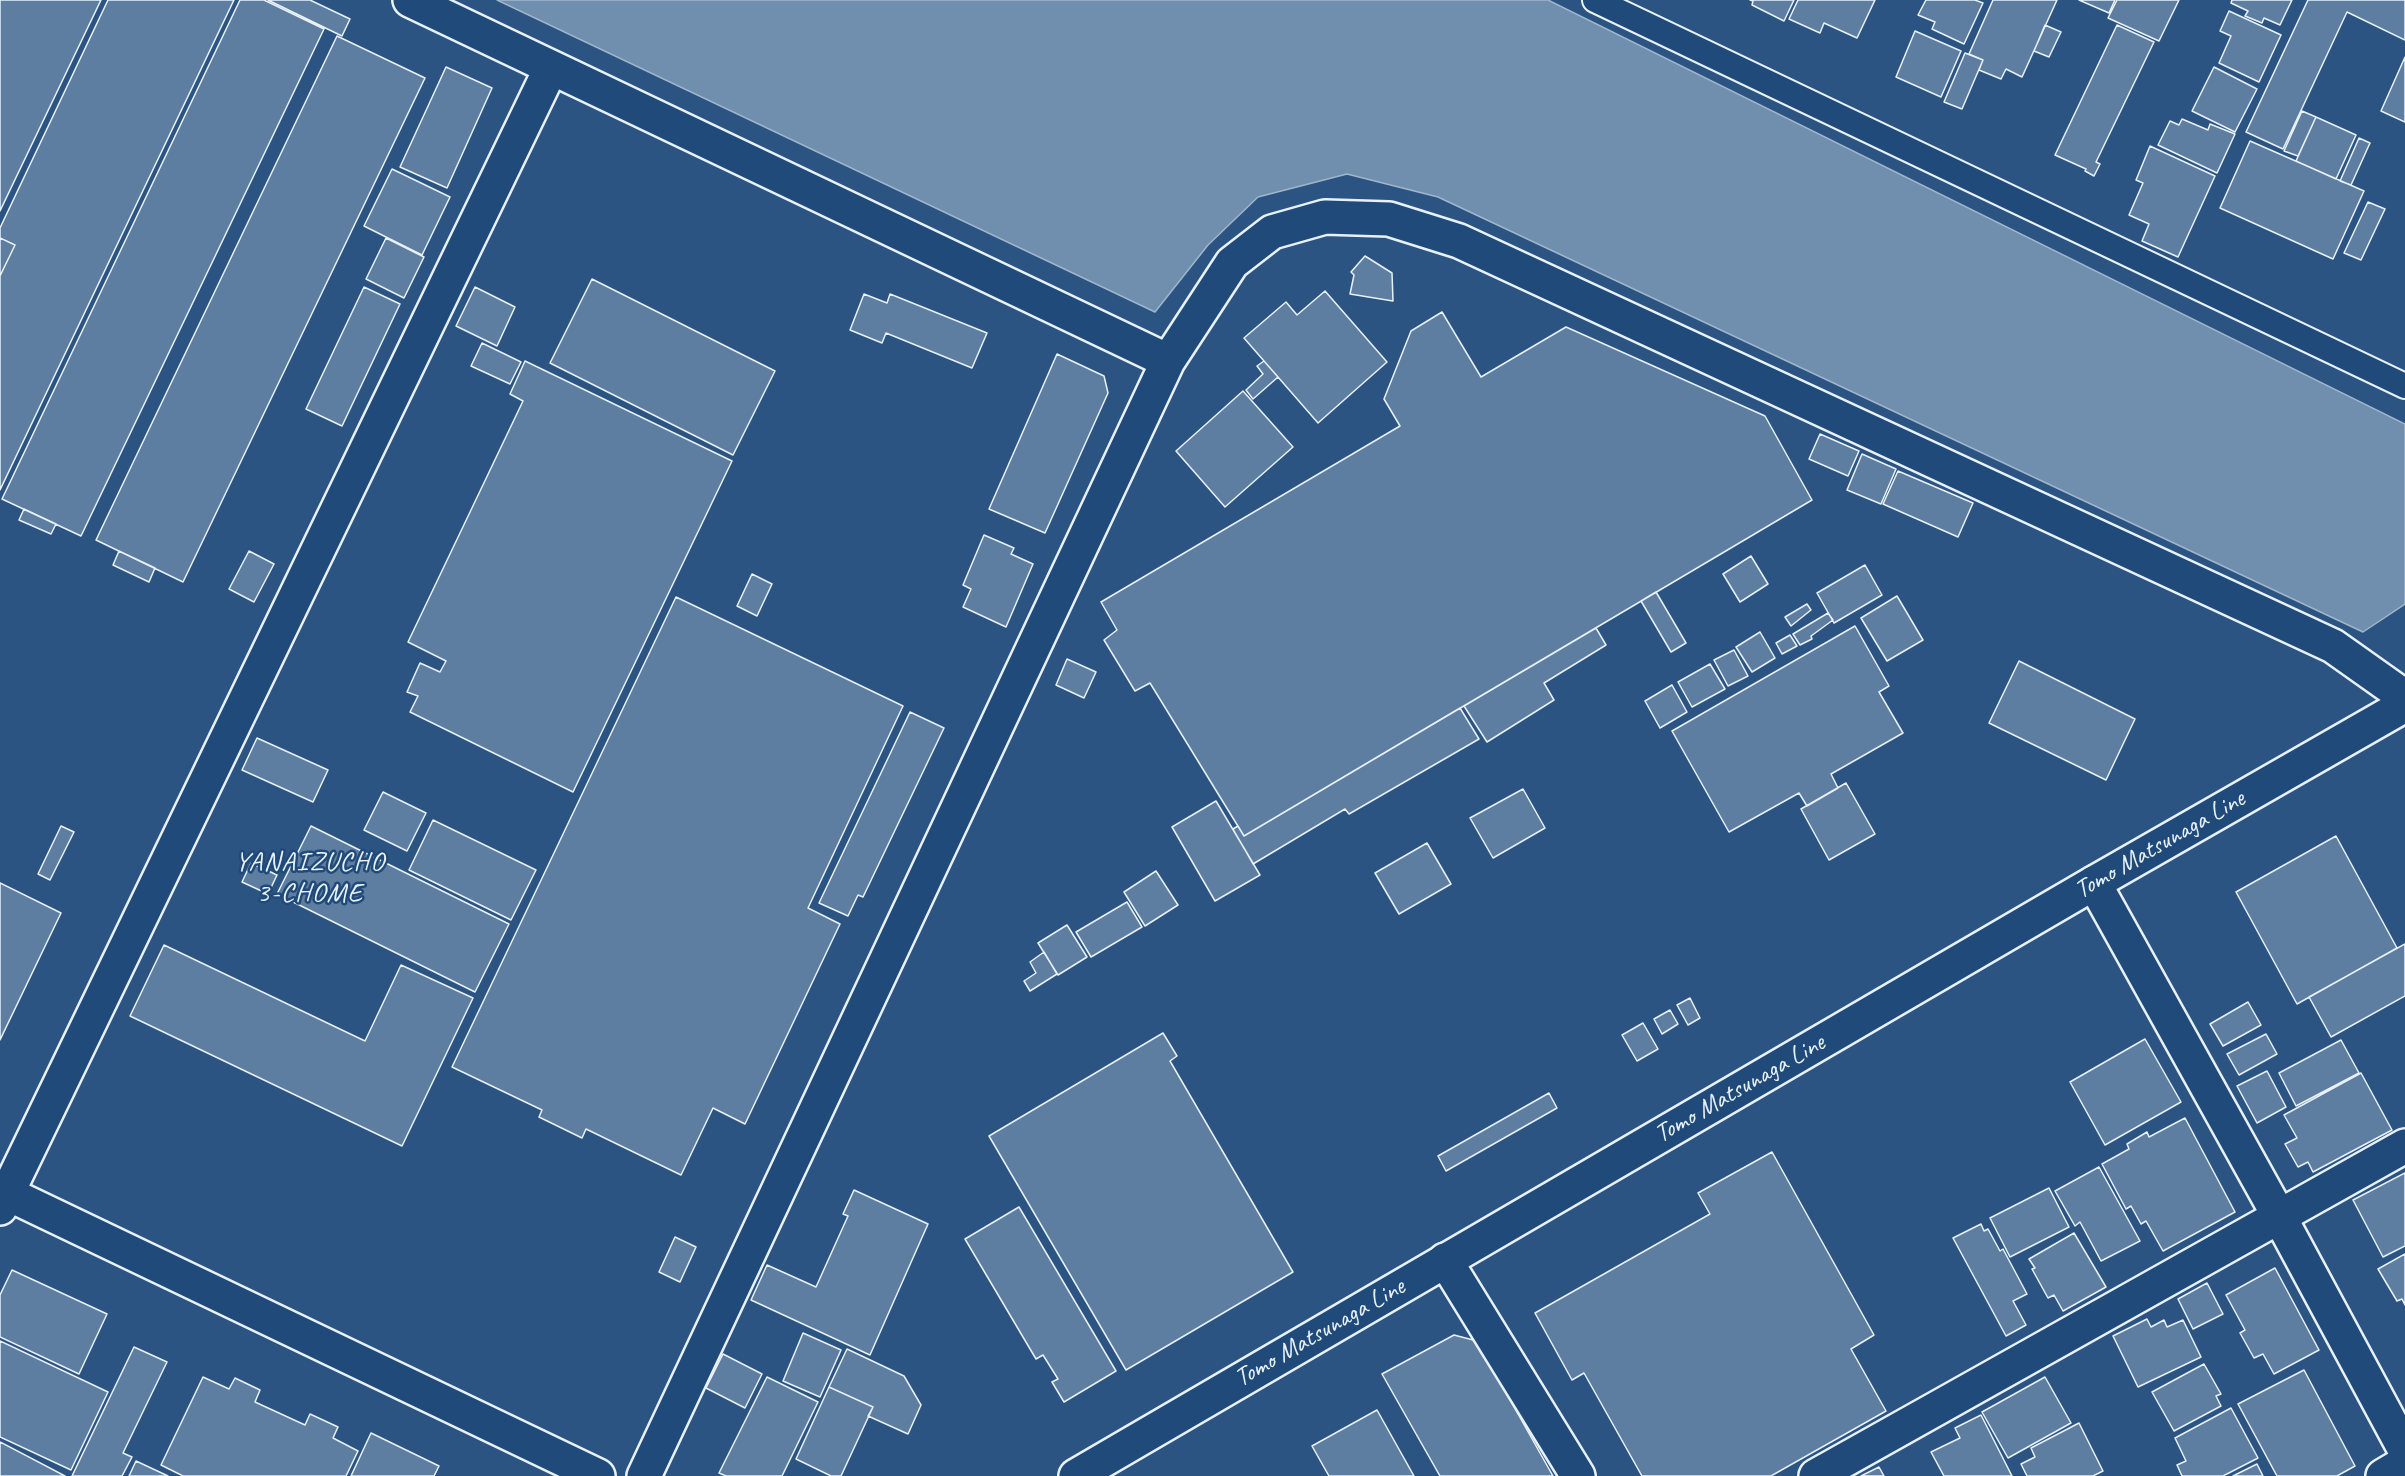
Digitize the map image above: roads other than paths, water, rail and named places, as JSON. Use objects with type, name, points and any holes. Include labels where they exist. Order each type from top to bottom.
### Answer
[{"type":"street","points":[[410,0],[1168,361]]},
{"type":"street","points":[[551,68],[2,1197],[598,1476]]},
{"type":"street","points":[[644,1476],[1168,361],[1232,263],[1272,232],[1325,217],[1389,219],[1459,241],[2333,646],[2405,697]]},
{"type":"street","name":"Tomo Matsunaga Line","points":[[1076,1476],[2094,883],[2405,705]]},
{"type":"street","points":[[2094,883],[2279,1216],[2405,1450]]},
{"type":"street","points":[[1816,1476],[2405,1146]]},
{"type":"street","points":[[1445,1260],[1578,1476]]},
{"type":"street","points":[[2383,1476],[2405,1463]]},
{"type":"lane","points":[[1595,0],[2405,386]]},
{"type":"water","points":[[497,0],[1548,0],[2405,424],[2405,604],[2363,632],[1438,197],[1347,174],[1258,197],[1208,245],[1155,312]]},
{"type":"district","name":"YANAIZUCHO 3-CHOME","points":[[310,878]]}]
